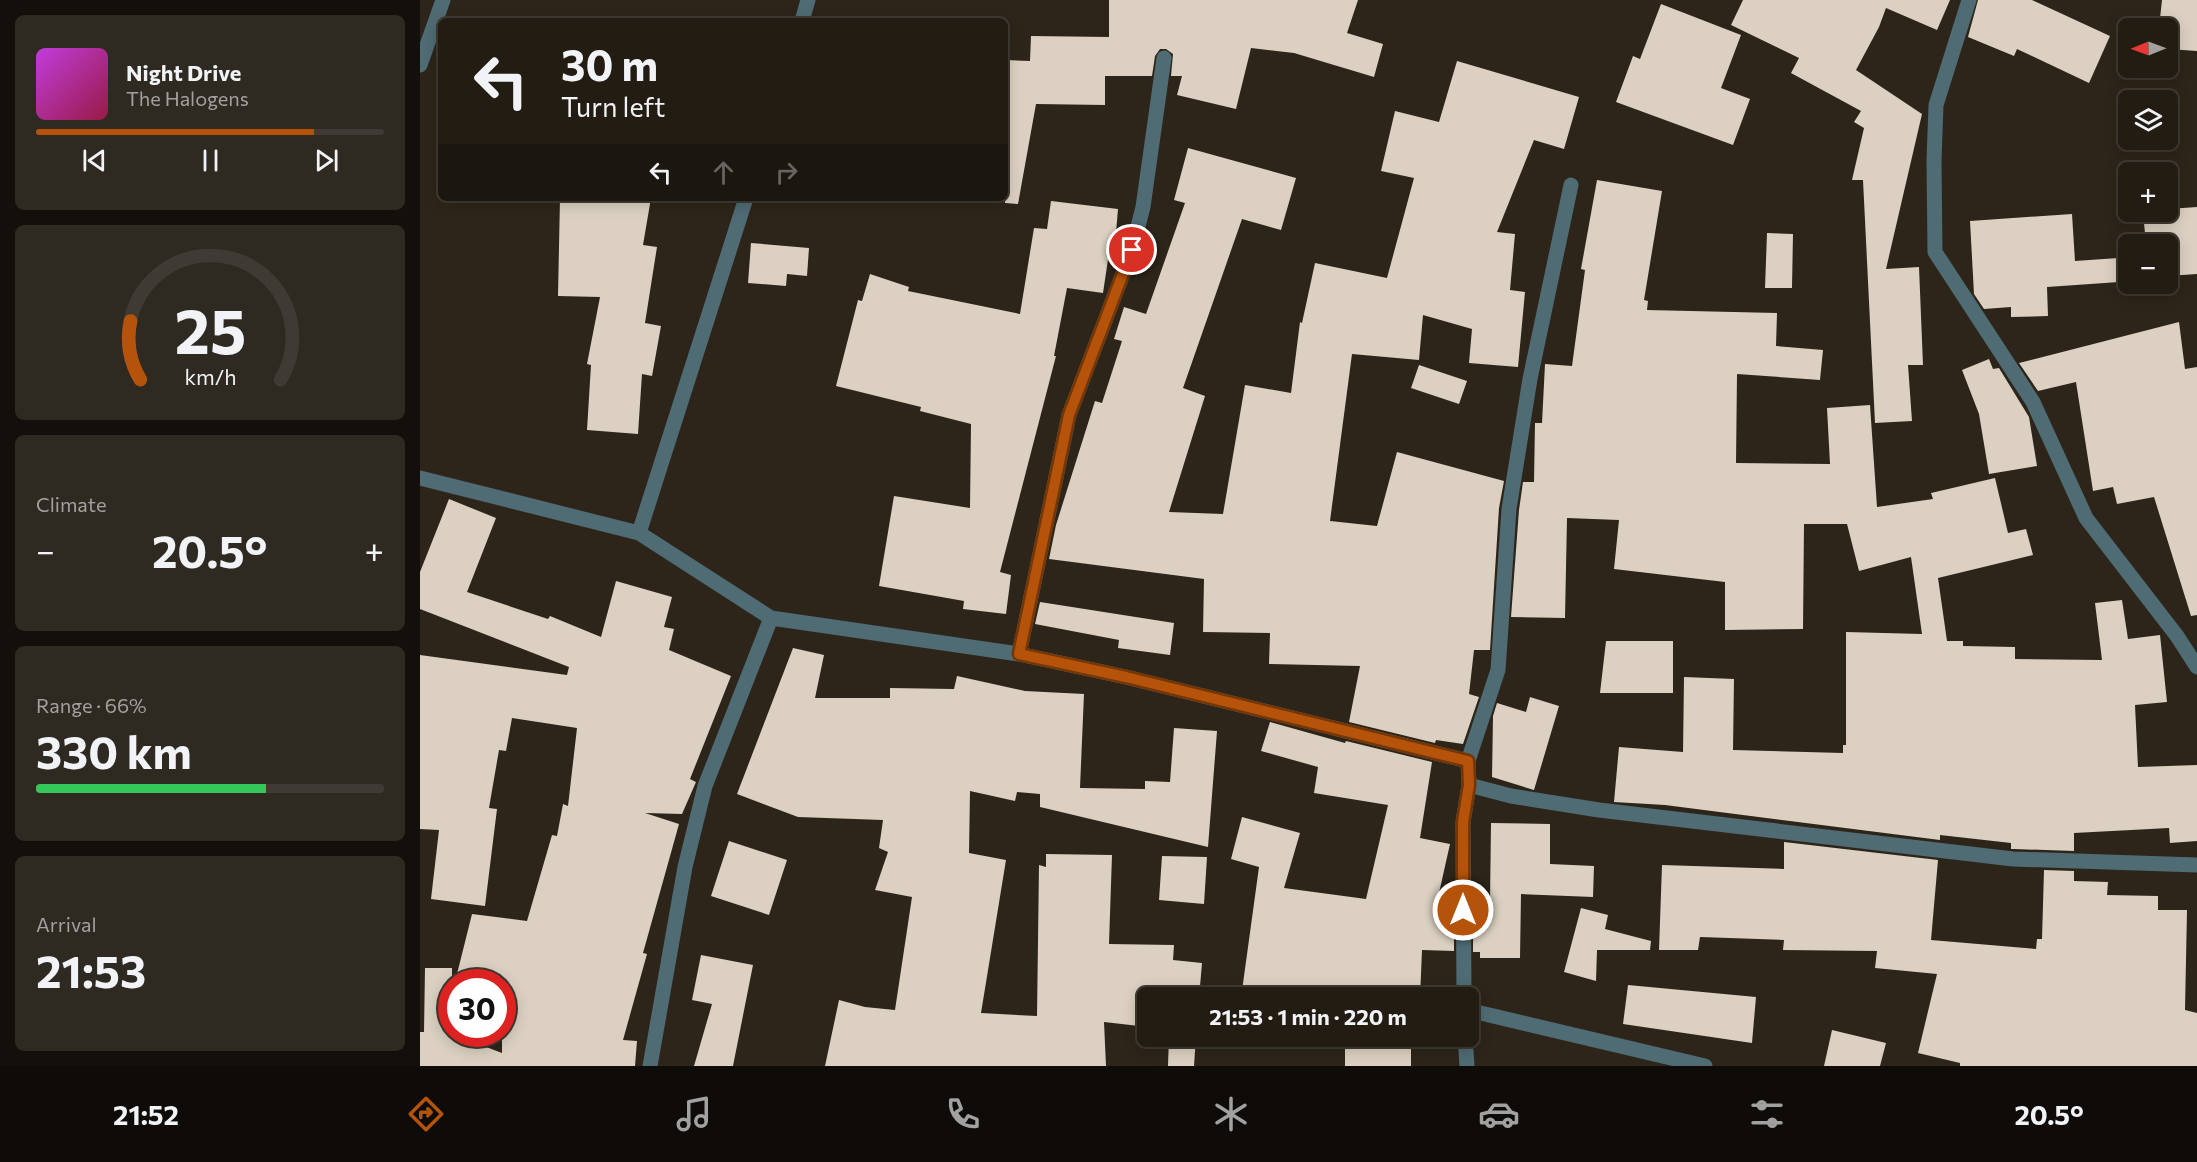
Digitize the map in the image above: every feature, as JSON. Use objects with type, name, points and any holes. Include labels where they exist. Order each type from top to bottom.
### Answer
[{"type":"street","points":[[420,65],[443,0]]},
{"type":"street","points":[[803,18],[808,0]]},
{"type":"street","points":[[1969,0],[1935,105],[1935,252],[2034,402],[2086,518],[2177,636],[2197,667]]},
{"type":"street","points":[[1019,654],[1069,415],[1132,250],[1143,207],[1164,58]]},
{"type":"street","points":[[1464,987],[1463,822],[1469,785],[1468,761],[1498,670],[1509,509],[1530,379],[1570,185]]},
{"type":"street","points":[[639,533],[745,201]]},
{"type":"street","points":[[420,478],[639,533],[771,618],[1019,654],[1126,677],[1468,761]]},
{"type":"street","points":[[650,1066],[685,867],[705,786],[771,618]]},
{"type":"street","points":[[1469,785],[1511,796],[1599,810],[2013,859],[2197,865]]},
{"type":"street","points":[[1479,1013],[1705,1066]]},
{"type":"street","points":[[1466,1047],[1467,1066]]},
{"type":"building","points":[[1109,0],[1358,0],[1347,33],[1383,44],[1374,77],[1294,53],[1251,48],[1236,109],[1177,95],[1182,76],[1171,76],[1173,54],[1166,49],[1160,49],[1155,56],[1152,76],[1105,76],[1105,105],[1036,104],[1018,204],[1005,203],[1008,201],[1008,60],[1030,61],[1031,36],[1109,37]]},
{"type":"building","points":[[1743,0],[1950,0],[1937,30],[1886,8],[1879,27],[1856,70],[1922,114],[1886,269],[1919,267],[1923,365],[1908,365],[1912,421],[1875,423],[1863,180],[1852,180],[1864,128],[1854,122],[1861,111],[1791,73],[1799,58],[1731,25]]},
{"type":"building","points":[[1978,0],[2032,0],[2110,36],[2089,83],[2017,49],[2014,56],[1968,37]]},
{"type":"building","points":[[2162,0],[2197,0],[2197,51],[2178,50],[2178,18],[2160,18]]},
{"type":"building","points":[[1661,4],[1741,35],[1721,88],[1750,99],[1733,145],[1616,102],[1633,56],[1640,59]]},
{"type":"building","points":[[1457,61],[1579,97],[1564,149],[1534,140],[1497,232],[1515,234],[1510,290],[1525,292],[1518,367],[1469,363],[1472,329],[1423,315],[1419,360],[1352,354],[1330,521],[1377,526],[1397,452],[1504,481],[1499,508],[1490,650],[1474,650],[1469,694],[1479,697],[1463,744],[1436,740],[1435,743],[1349,722],[1360,666],[1269,664],[1270,633],[1203,632],[1204,579],[1049,559],[1056,525],[1095,401],[1102,403],[1122,341],[1114,339],[1124,307],[1146,314],[1185,203],[1174,200],[1188,148],[1296,178],[1281,230],[1242,219],[1183,388],[1205,396],[1169,512],[1223,514],[1245,385],[1291,393],[1300,322],[1302,323],[1315,263],[1387,278],[1414,178],[1381,171],[1395,111],[1439,122]]},
{"type":"building","points":[[1597,180],[1662,191],[1644,300],[1648,301],[1647,310],[1777,313],[1776,346],[1823,350],[1820,380],[1737,374],[1736,463],[1830,464],[1827,408],[1870,405],[1877,507],[1933,499],[1931,493],[1995,478],[2008,533],[2026,529],[2033,555],[1938,578],[1947,641],[1963,641],[1963,646],[2015,647],[2015,659],[2102,660],[2095,603],[2122,600],[2128,639],[2160,635],[2167,702],[2135,705],[2138,767],[2197,765],[2197,841],[2170,843],[2169,828],[2074,833],[2074,851],[2011,849],[2011,843],[1940,835],[1940,840],[1665,805],[1614,802],[1619,747],[1683,752],[1684,677],[1734,679],[1733,750],[1843,753],[1843,745],[1846,745],[1846,632],[1922,634],[1911,557],[1859,571],[1847,524],[1804,524],[1803,629],[1725,630],[1725,582],[1614,569],[1619,520],[1567,518],[1565,618],[1511,617],[1519,510],[1523,482],[1534,482],[1535,423],[1542,423],[1545,364],[1572,366],[1585,270],[1581,269]]},
{"type":"building","points":[[560,201],[650,201],[643,245],[657,247],[645,323],[661,326],[652,376],[642,374],[638,434],[587,430],[591,365],[587,364],[600,297],[558,296]]},
{"type":"building","points":[[1051,201],[1118,209],[1116,233],[1112,233],[1103,293],[1067,288],[1054,356],[1056,356],[1000,572],[1011,575],[1006,614],[963,609],[964,601],[879,586],[894,496],[970,508],[971,424],[920,411],[921,407],[836,386],[858,300],[862,301],[870,274],[909,287],[908,291],[1020,314],[1034,228],[1047,229]]},
{"type":"building","points":[[2197,207],[2197,274],[2178,275],[2178,234],[2145,234],[2144,222],[2178,222],[2178,208]]},
{"type":"building","points":[[2072,214],[2075,261],[2118,258],[2118,282],[2047,287],[2048,316],[2011,317],[2011,307],[1984,309],[1974,294],[1970,221]]},
{"type":"building","points":[[1767,233],[1793,234],[1792,288],[1765,288]]},
{"type":"building","points":[[751,243],[809,248],[807,276],[787,274],[786,286],[748,283]]},
{"type":"building","points":[[2179,322],[2185,369],[2197,367],[2197,615],[2191,616],[2154,497],[2117,504],[2113,487],[2093,491],[2076,382],[2038,391],[2019,363]]},
{"type":"building","points":[[1989,359],[1993,369],[1999,368],[2029,417],[2037,466],[1989,474],[1979,414],[1962,370]]},
{"type":"building","points":[[1419,365],[1467,381],[1459,404],[1411,388]]},
{"type":"building","points":[[449,499],[496,518],[467,592],[548,619],[550,616],[601,637],[616,581],[672,597],[664,627],[674,629],[669,650],[731,676],[690,779],[696,782],[682,814],[645,813],[679,824],[643,953],[647,954],[623,1040],[637,1041],[635,1066],[420,1066],[420,1032],[424,1032],[425,968],[452,968],[438,969],[438,1047],[486,1047],[502,1053],[502,1047],[516,1047],[516,969],[458,969],[472,914],[527,921],[552,835],[557,836],[563,804],[568,806],[577,728],[512,718],[506,751],[499,750],[489,808],[497,809],[485,906],[431,899],[439,830],[420,829],[420,655],[567,675],[569,667],[420,609],[420,572]]},
{"type":"building","points":[[1040,602],[1174,623],[1170,655],[1118,648],[1119,640],[1035,624]]},
{"type":"building","points":[[1606,641],[1673,641],[1673,693],[1600,693]]},
{"type":"building","points":[[793,648],[824,655],[815,698],[890,698],[890,688],[954,689],[957,676],[1025,691],[1084,694],[1080,788],[1145,789],[1145,781],[1170,782],[1174,728],[1217,731],[1208,847],[1040,807],[1040,794],[1017,792],[1015,801],[970,791],[969,853],[1006,860],[981,1013],[1037,1016],[1039,865],[1046,867],[1046,854],[1112,855],[1109,944],[1174,945],[1173,960],[1202,963],[1200,987],[1137,987],[1137,1026],[1104,1022],[1106,1066],[825,1066],[839,1000],[865,1007],[895,1010],[912,897],[875,890],[888,852],[879,848],[883,820],[798,817],[737,794]]},
{"type":"building","points":[[1530,697],[1559,706],[1534,790],[1492,777],[1493,716],[1497,703],[1526,712]]},
{"type":"building","points":[[1270,722],[1345,743],[1346,741],[1432,762],[1420,838],[1450,844],[1437,902],[1454,902],[1454,951],[1422,950],[1420,987],[1243,987],[1259,867],[1231,859],[1242,817],[1300,833],[1284,888],[1366,899],[1388,805],[1314,793],[1318,767],[1261,751]]},
{"type":"building","points":[[1491,823],[1550,824],[1550,864],[1594,866],[1593,897],[1521,894],[1520,958],[1480,958],[1480,952],[1473,952],[1473,902],[1490,902]]},
{"type":"building","points":[[729,841],[787,860],[769,915],[711,896]]},
{"type":"building","points":[[1784,842],[1938,860],[1931,940],[2036,949],[2037,939],[2042,939],[2044,870],[2074,871],[2074,881],[2108,882],[2107,895],[2158,896],[2158,910],[2187,910],[2185,1010],[2197,1013],[2197,1066],[1960,1066],[1960,1063],[1918,1053],[1937,974],[1875,968],[1877,951],[1783,950],[1784,940],[1700,937],[1698,950],[1659,950],[1662,865],[1784,869]]},
{"type":"building","points":[[1162,856],[1207,857],[1204,904],[1159,900]]},
{"type":"building","points":[[1581,908],[1608,915],[1605,929],[1651,941],[1650,950],[1597,950],[1596,981],[1564,972]]},
{"type":"building","points":[[701,955],[753,965],[733,1066],[694,1066],[712,1004],[692,1000]]},
{"type":"building","points":[[1628,985],[1756,997],[1752,1043],[1623,1024]]},
{"type":"building","points":[[1832,1030],[1886,1043],[1880,1066],[1824,1066]]},
{"type":"building","points":[[1169,1047],[1195,1047],[1194,1066],[1168,1066]]},
{"type":"building","points":[[1272,1047],[1411,1047],[1411,1066],[1345,1066],[1345,1049]]},
{"type":"route","points":[[1132,250],[1069,415],[1019,654],[1126,677],[1468,761],[1469,785],[1463,822],[1463,910]]}]
